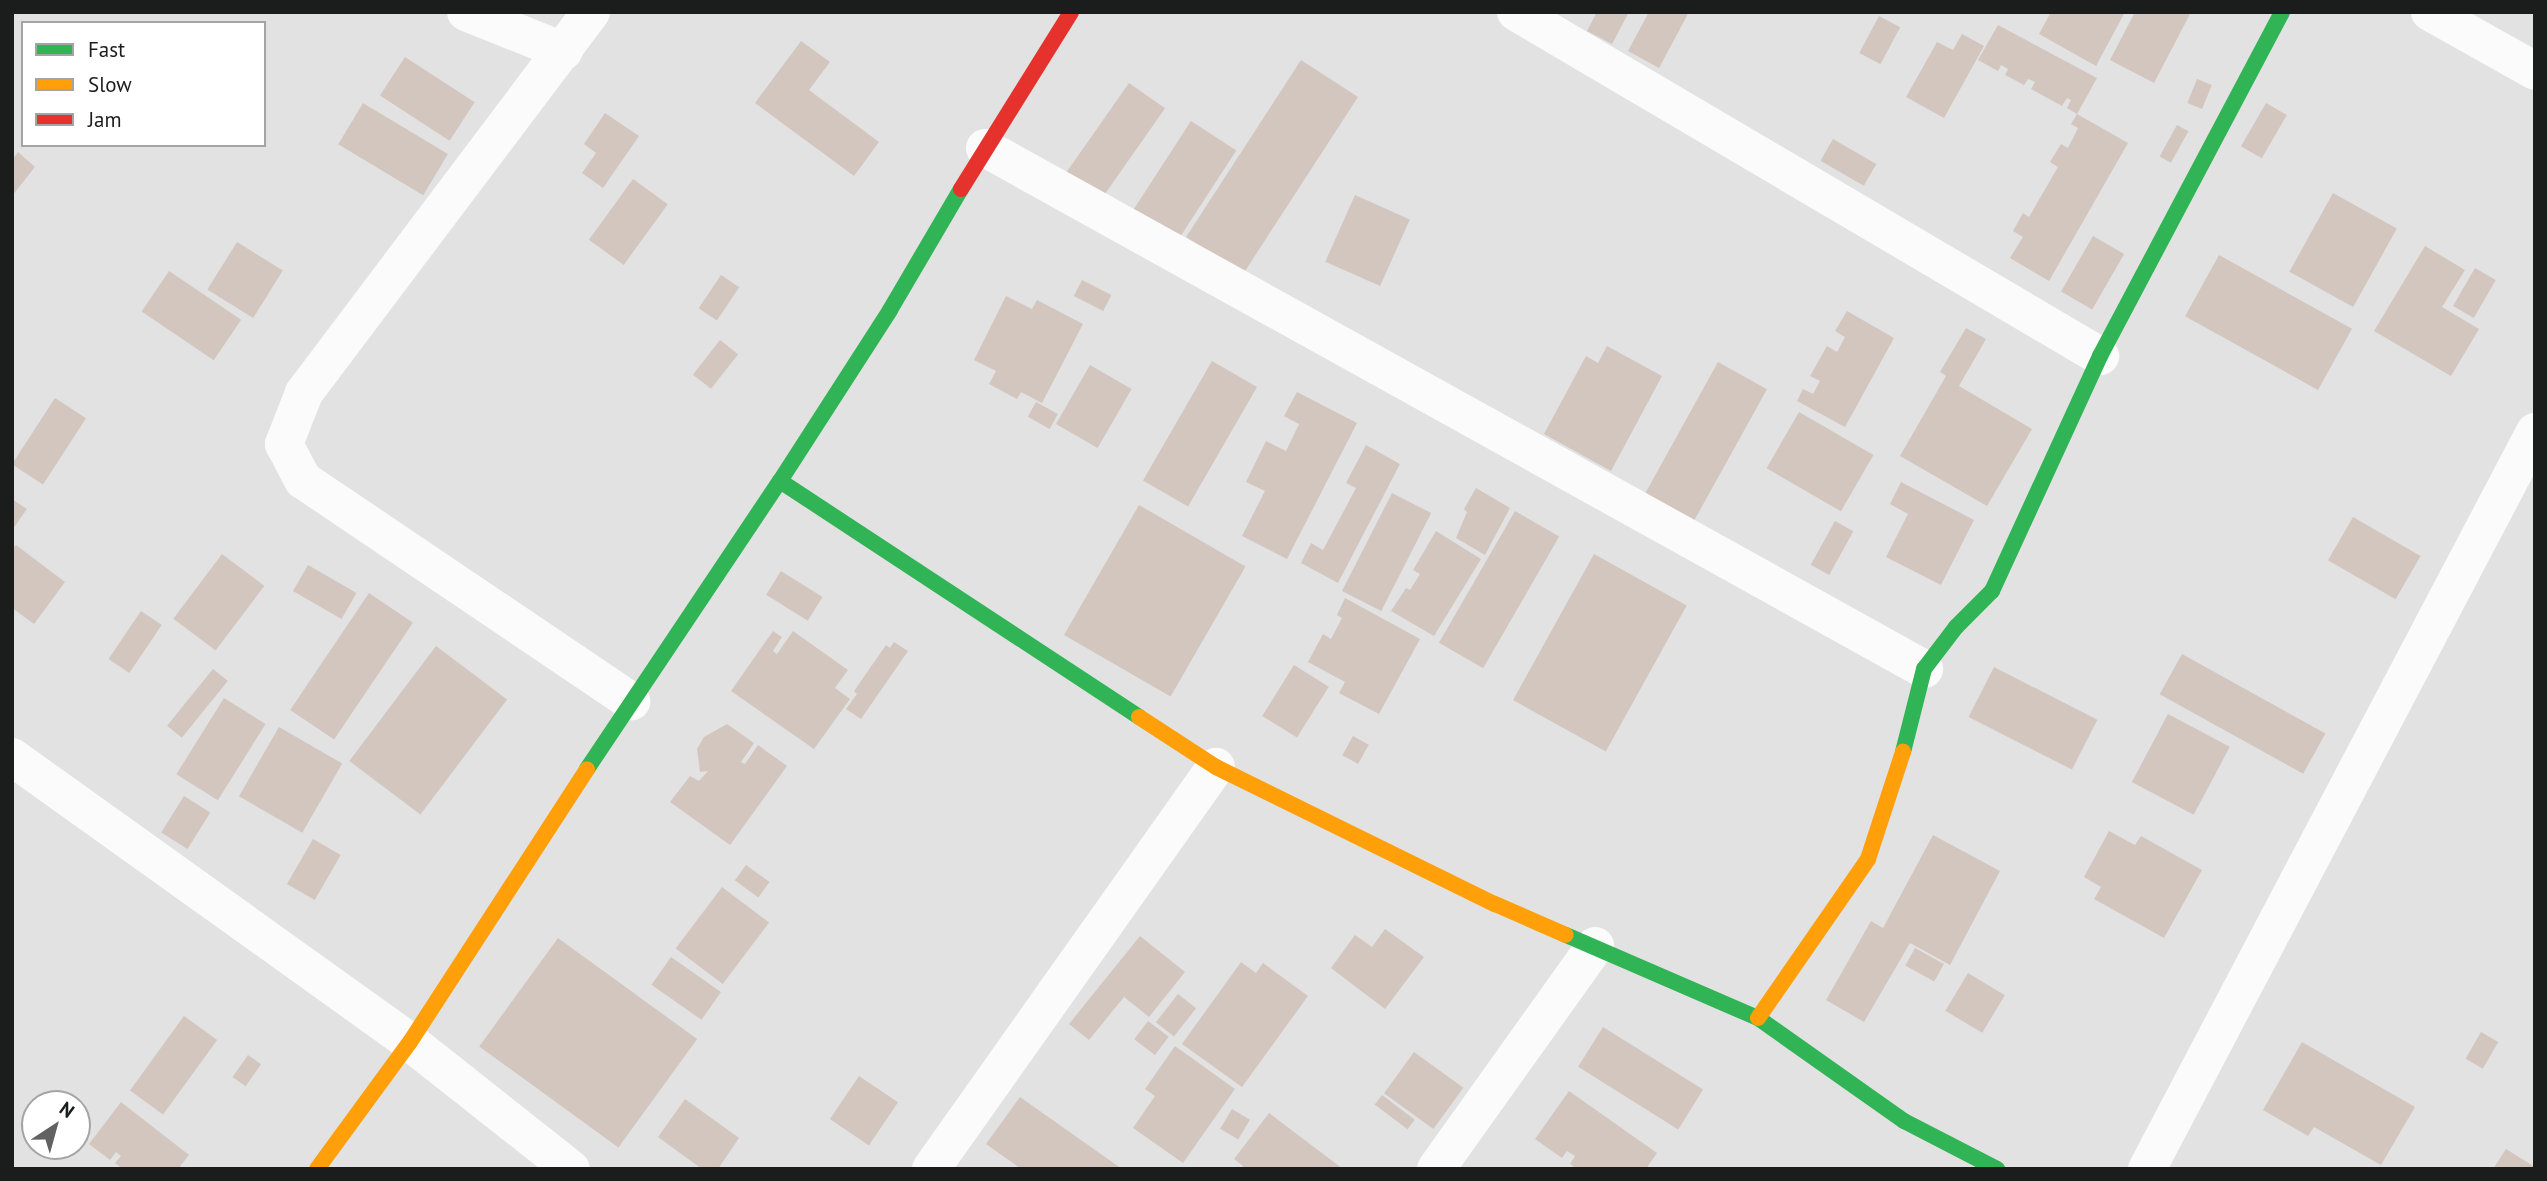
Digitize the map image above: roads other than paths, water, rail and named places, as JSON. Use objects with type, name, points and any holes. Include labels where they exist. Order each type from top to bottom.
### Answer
[{"type":"street","points":[[466,12],[563,51]]},
{"type":"street","points":[[591,12],[304,393],[284,444],[303,480],[631,701]]},
{"type":"street","points":[[317,1169],[410,1042],[631,701],[780,481],[890,310],[985,148],[1071,12]]},
{"type":"street","points":[[1516,12],[2100,356]]},
{"type":"street","points":[[1758,1018],[1868,859],[1902,756],[1924,669],[1956,627],[1992,591],[2100,356],[2282,12]]},
{"type":"street","points":[[2430,12],[2535,71]]},
{"type":"street","points":[[985,148],[1924,669]]},
{"type":"street","points":[[2147,1169],[2535,432]]},
{"type":"street","points":[[780,481],[1216,767],[1495,904],[1758,1018],[1904,1121],[1997,1169]]},
{"type":"street","points":[[12,757],[410,1042],[571,1169]]},
{"type":"street","points":[[931,1169],[1216,767]]},
{"type":"street","points":[[1436,1169],[1595,946]]}]
